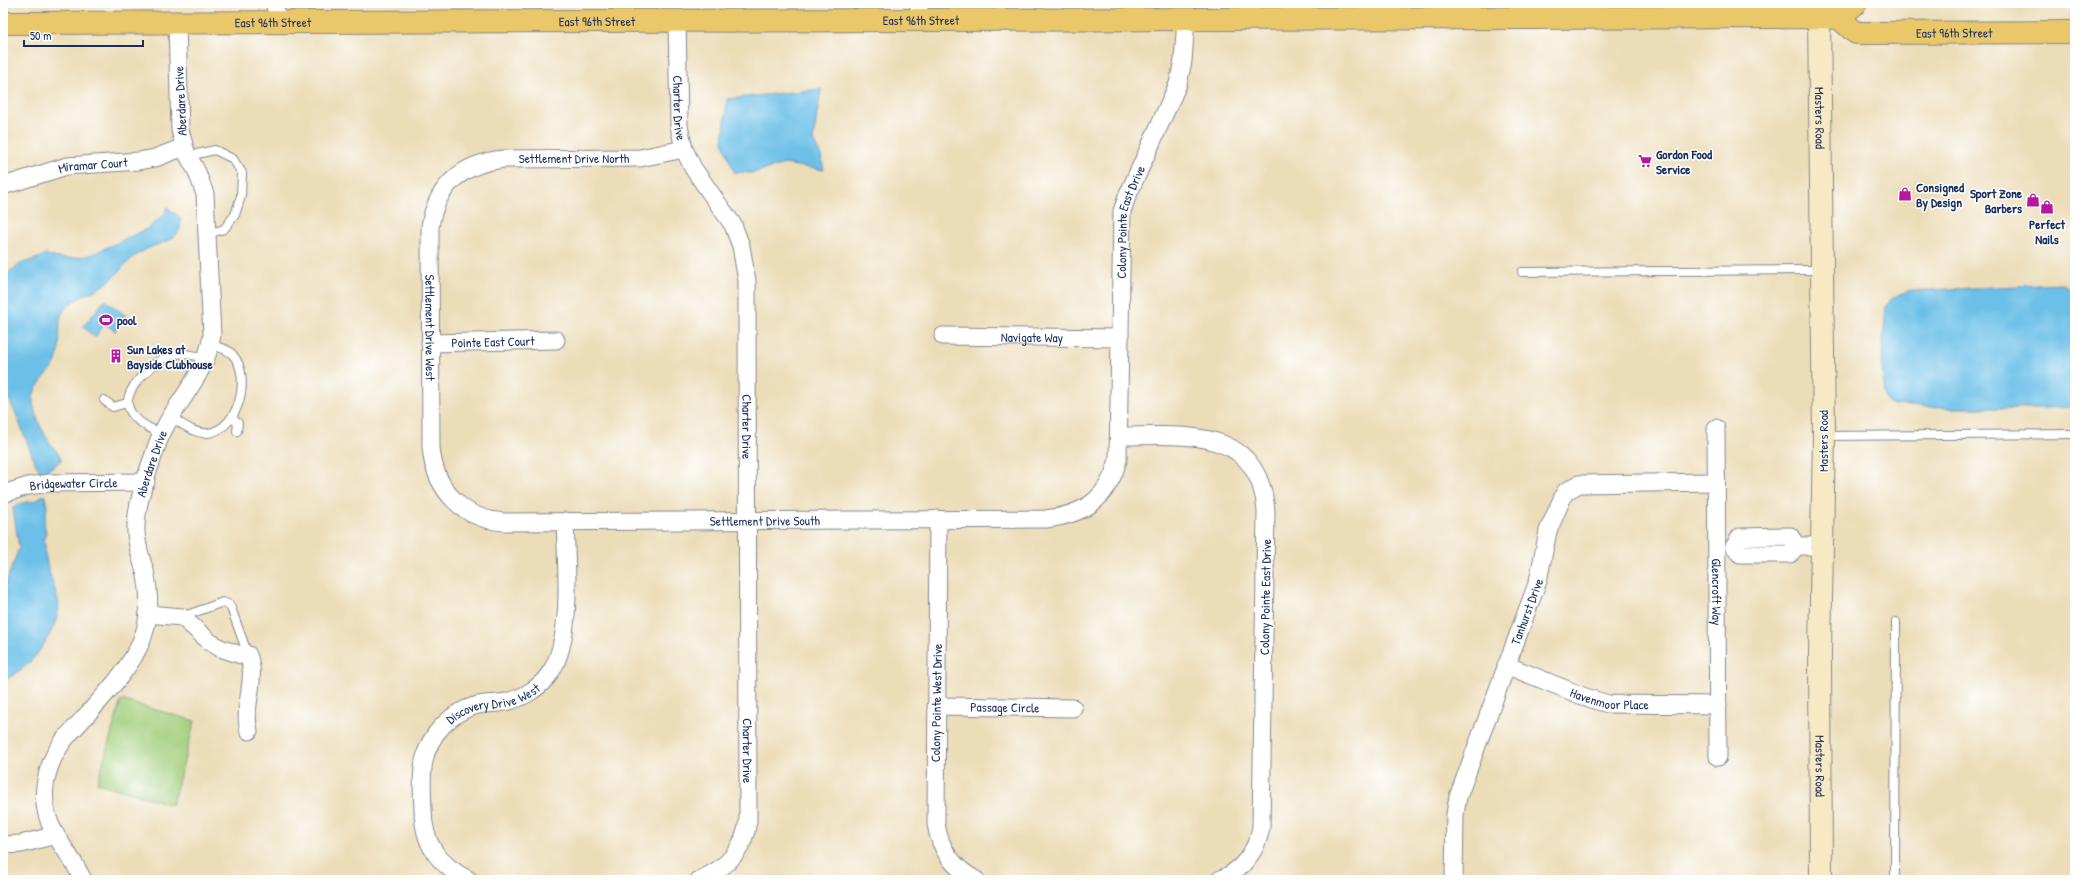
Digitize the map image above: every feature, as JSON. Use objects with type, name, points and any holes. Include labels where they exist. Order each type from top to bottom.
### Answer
[{"type":"main road","points":[[1826,13],[1856,3]]},
{"type":"main road","name":"East 96th Street","points":[[3,23],[177,23],[276,13],[677,20],[919,12],[1186,19],[1826,13],[1856,33],[2075,32]]},
{"type":"street","name":"Masters Road","points":[[1821,880],[1820,653],[1824,436],[1821,270],[1826,13]]},
{"type":"street","name":"Colony Pointe East Drive","points":[[1087,505],[1101,495],[1114,475],[1119,453],[1122,211],[1178,84],[1183,61],[1186,19]]},
{"type":"street","name":"Charter Drive","points":[[677,20],[679,126],[684,149],[693,168],[733,225],[744,260],[746,282],[749,812],[746,832],[738,850],[724,867],[700,880]]},
{"type":"street","name":"Aberdare Drive","points":[[84,880],[56,835],[47,816],[45,786],[50,765],[64,740],[132,660],[143,636],[148,614],[148,587],[136,533],[138,511],[162,434],[209,353],[213,325],[205,194],[186,151],[179,123],[177,23]]},
{"type":"street","name":"Settlement Drive North","points":[[465,170],[486,161],[504,159],[640,158],[684,149]]},
{"type":"street","name":"Miramar Court","points":[[3,186],[67,166],[139,161],[186,151]]},
{"type":"street","name":"Settlement Drive West","points":[[447,494],[436,475],[431,453],[431,221],[436,203],[443,191],[454,178],[465,170]]},
{"type":"street","name":"Navigate Way","points":[[943,336],[1120,338]]},
{"type":"street","name":"Pointe East Court","points":[[430,343],[556,340]]},
{"type":"street","name":"Glencroft Way","points":[[1716,428],[1718,757]]},
{"type":"street","name":"Colony Pointe East Drive","points":[[1120,436],[1194,436],[1212,439],[1234,449],[1247,461],[1257,474],[1263,490],[1266,518],[1262,817],[1256,846],[1241,867],[1219,880]]},
{"type":"street","name":"Bridgewater Circle","points":[[3,494],[28,486],[50,483],[146,482]]},
{"type":"street","name":"Tanhurst Drive","points":[[1454,880],[1455,814],[1458,797],[1540,575],[1548,531],[1561,498],[1569,488],[1586,484],[1716,482]]},
{"type":"street","name":"Settlement Drive South","points":[[447,494],[462,508],[481,518],[499,522],[1046,519],[1069,516],[1087,505]]},
{"type":"street","name":"Colony Pointe West Drive","points":[[938,519],[936,829],[942,847],[950,859],[972,878]]},
{"type":"street","name":"Discovery Drive West","points":[[463,877],[435,854],[425,831],[423,819],[422,776],[426,753],[434,737],[446,722],[454,716],[478,705],[507,702],[528,694],[545,680],[558,661],[565,632],[565,521]]},
{"type":"street","points":[[1717,547],[1734,547],[1740,554],[1790,554],[1797,546],[1822,546]]},
{"type":"street","points":[[148,614],[182,617],[210,642],[220,648],[241,655],[248,655],[252,672],[246,706],[248,731]]},
{"type":"street","name":"Havenmoor Place","points":[[1506,665],[1585,697],[1608,704],[1718,705]]},
{"type":"street","name":"Passage Circle","points":[[936,706],[1073,708]]},
{"type":"street","points":[[3,845],[21,844],[56,835]]},
{"type":"lane","points":[[186,151],[215,150],[233,159],[242,173],[241,196],[235,215],[224,229],[208,234]]},
{"type":"lane","points":[[1522,272],[1821,270]]},
{"type":"lane","points":[[162,434],[145,425],[133,416],[127,403],[129,392],[141,377],[163,359],[176,354],[232,354],[239,367],[241,383],[240,396],[232,418],[222,427],[207,436],[171,417]]},
{"type":"lane","points":[[104,400],[113,406],[127,403]]},
{"type":"lane","points":[[232,418],[238,423],[237,431]]},
{"type":"lane","points":[[1824,436],[2075,434]]},
{"type":"lane","points":[[182,617],[224,602],[230,605],[248,655]]},
{"type":"lane","points":[[1895,880],[1896,622]]},
{"type":"green space","points":[[121,700],[195,721],[172,805],[97,783]]},
{"type":"water","points":[[821,89],[813,140],[821,156],[824,170],[784,164],[752,173],[734,172],[723,142],[727,99]]},
{"type":"water","points":[[167,207],[180,218],[178,233],[172,238],[136,255],[107,283],[74,301],[63,311],[60,318],[58,356],[53,367],[38,386],[33,396],[34,408],[43,432],[58,453],[61,460],[45,472],[41,472],[36,465],[16,414],[3,387],[3,277],[20,264],[41,257],[44,254],[57,258],[77,258],[97,252],[149,228],[165,214]]},
{"type":"water","points":[[2063,284],[2075,292],[2075,402],[2066,407],[2048,408],[1942,408],[1894,405],[1888,402],[1883,385],[1882,357],[1886,307],[1891,299],[1907,291]]},
{"type":"water","name":"pool","points":[[105,300],[126,316],[115,331],[105,324],[95,337],[83,327]]},
{"type":"water","points":[[41,496],[45,496],[47,507],[44,523],[46,533],[43,541],[45,544],[47,565],[59,608],[54,626],[44,644],[27,665],[3,683],[3,590],[19,548],[13,508],[16,505],[38,499]]},
{"type":"place","name":"Gordon Food Service","points":[[1645,161]]},
{"type":"place","name":"Consigned By Design","points":[[1905,194]]},
{"type":"place","name":"Sport Zone Barbers","points":[[2033,200]]},
{"type":"place","name":"Perfect Nails","points":[[2047,207]]},
{"type":"place","name":"pool","points":[[106,320]]},
{"type":"place","name":"Sun Lakes at Bayside Clubhouse","points":[[116,356]]}]
